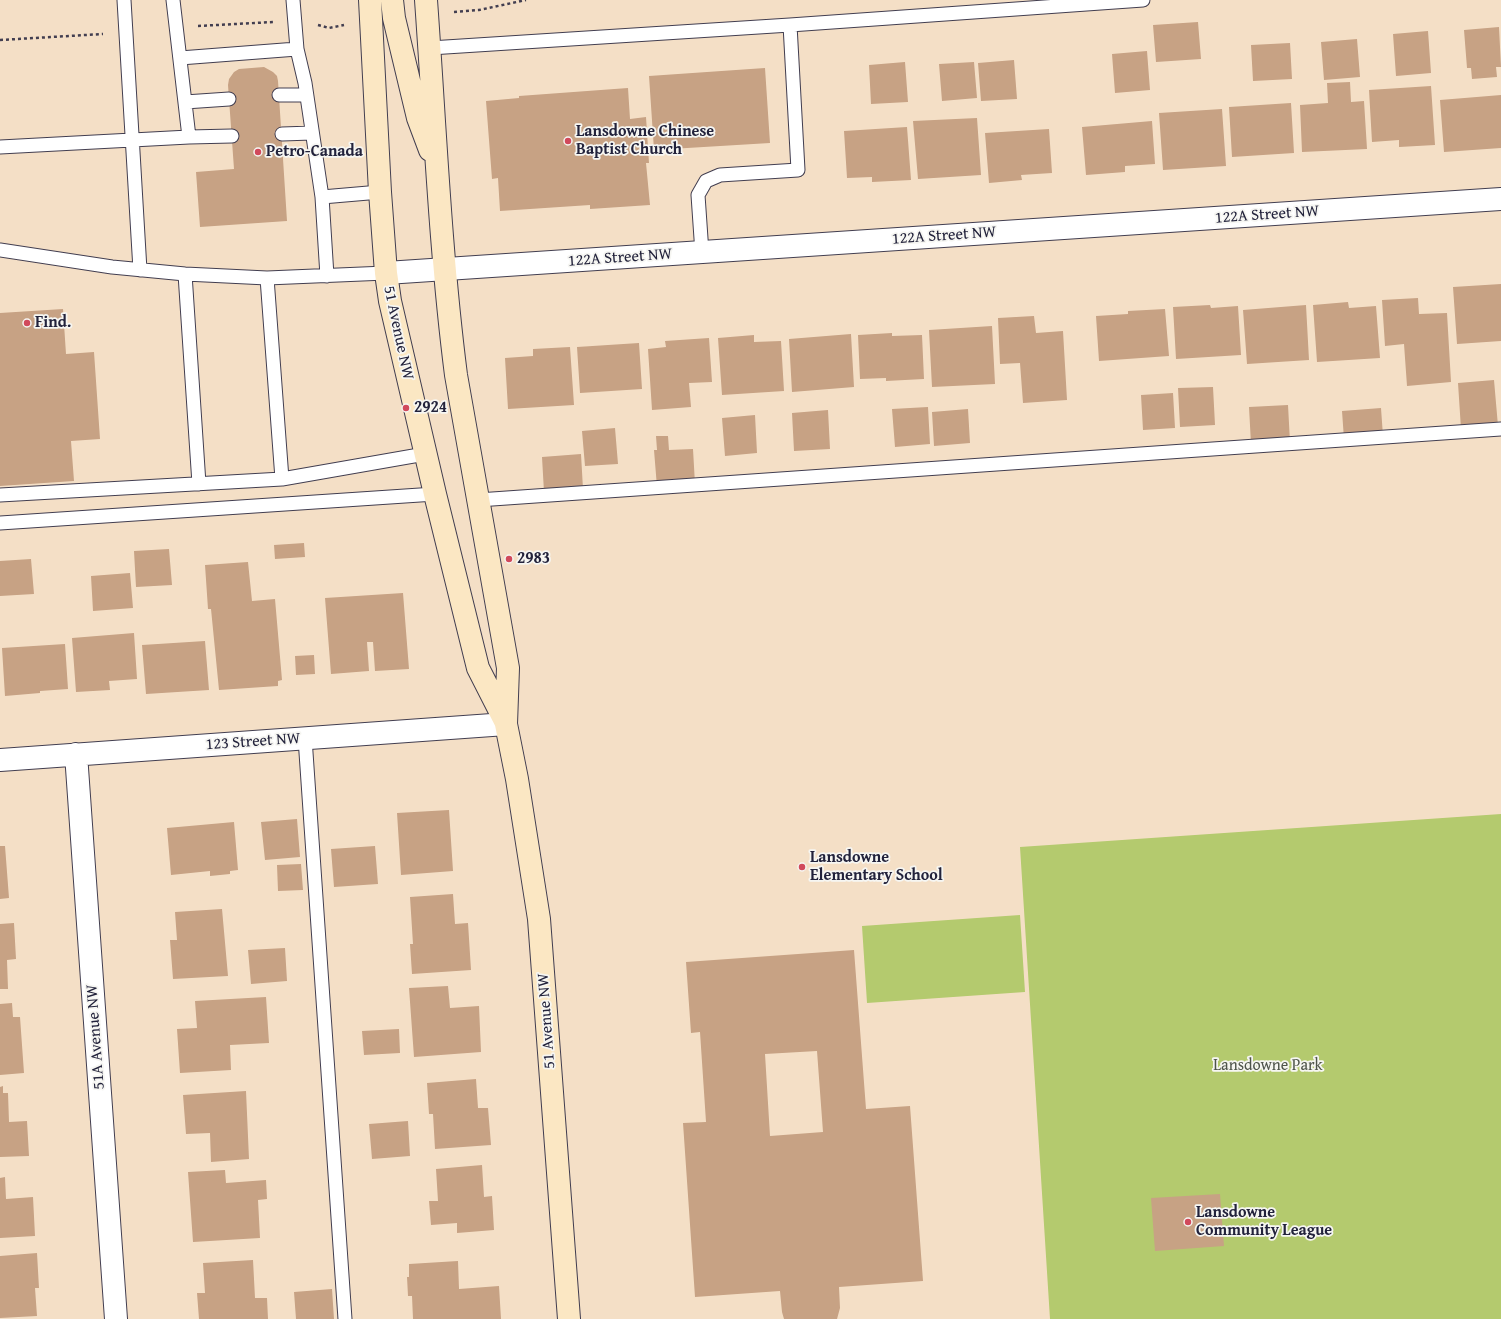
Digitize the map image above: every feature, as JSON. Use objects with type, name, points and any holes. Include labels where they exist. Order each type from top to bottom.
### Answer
[{"type":"street","points":[[392,0],[394,18],[418,118],[438,172]]},
{"type":"street","name":"51 Avenue NW","points":[[427,7],[444,269],[456,375],[508,668],[506,724],[517,779],[539,919],[569,1319]]},
{"type":"street","name":"51 Avenue NW","points":[[370,10],[380,192],[386,273],[390,301],[425,454],[478,668],[506,724]]},
{"type":"street","name":"122A Street NW","points":[[386,273],[1501,199]]},
{"type":"street","name":"123 Street NW","points":[[0,760],[506,724]]},
{"type":"street","name":"51A Avenue NW","points":[[76,754],[116,1319]]},
{"type":"lane","points":[[124,0],[140,270]]},
{"type":"lane","points":[[173,0],[189,137]]},
{"type":"lane","points":[[293,0],[297,49],[306,95],[322,197],[327,276]]},
{"type":"lane","points":[[430,48],[790,25],[1143,0]]},
{"type":"lane","points":[[702,253],[698,195],[706,181],[720,175],[798,170],[790,25]]},
{"type":"lane","points":[[180,58],[297,49]]},
{"type":"lane","points":[[279,95],[306,95]]},
{"type":"lane","points":[[185,102],[229,99]]},
{"type":"lane","points":[[282,134],[312,133]]},
{"type":"lane","points":[[0,147],[232,136]]},
{"type":"lane","points":[[322,197],[380,192]]},
{"type":"lane","points":[[0,250],[112,267],[185,274],[267,278],[386,273]]},
{"type":"lane","points":[[185,274],[200,484]]},
{"type":"lane","points":[[267,278],[282,479]]},
{"type":"lane","points":[[478,500],[1501,429]]},
{"type":"lane","points":[[0,495],[282,479],[425,454]]},
{"type":"lane","points":[[0,523],[435,494]]},
{"type":"lane","points":[[305,738],[346,1319]]},
{"type":"path","points":[[427,7],[478,10],[526,0]]},
{"type":"path","points":[[176,28],[265,22],[311,24],[328,28],[370,10]]},
{"type":"path","points":[[0,40],[125,32]]},
{"type":"green space","name":"Lansdowne Park","points":[[1501,814],[1501,1319],[1050,1319],[1020,847]]},
{"type":"green space","points":[[1020,915],[1025,992],[867,1003],[862,926]]},
{"type":"building","points":[[1198,22],[1201,59],[1156,62],[1153,25]]},
{"type":"building","points":[[1499,27],[1501,67],[1496,67],[1497,77],[1472,79],[1471,68],[1467,68],[1464,30]]},
{"type":"building","points":[[1428,31],[1431,73],[1396,76],[1393,34]]},
{"type":"building","points":[[1357,39],[1360,77],[1324,80],[1321,42]]},
{"type":"building","points":[[1290,43],[1292,79],[1253,81],[1251,45]]},
{"type":"building","points":[[1147,51],[1150,90],[1115,93],[1112,54]]},
{"type":"building","points":[[1014,60],[1017,99],[981,101],[978,63]]},
{"type":"building","points":[[905,62],[908,102],[871,104],[869,65]]},
{"type":"building","points":[[974,62],[977,98],[942,101],[939,64]]},
{"type":"building","name":"Petro-Canada","points":[[264,67],[277,76],[278,81],[287,221],[200,227],[196,172],[234,169],[228,85],[229,79],[234,72],[239,69]]},
{"type":"building","points":[[765,68],[770,143],[654,150],[649,76]]},
{"type":"building","points":[[1350,82],[1351,102],[1364,101],[1367,149],[1302,152],[1300,105],[1328,103],[1327,83]]},
{"type":"building","points":[[1431,86],[1435,145],[1399,147],[1399,140],[1372,142],[1369,90]]},
{"type":"building","name":"Lansdowne Chinese Baptist Church","points":[[628,88],[630,119],[646,117],[649,163],[646,163],[650,205],[590,209],[590,205],[500,211],[498,178],[492,179],[486,101],[519,98],[519,96]]},
{"type":"building","points":[[1501,95],[1501,148],[1444,152],[1440,100]]},
{"type":"building","points":[[1291,103],[1294,153],[1232,157],[1229,107]]},
{"type":"building","points":[[1222,109],[1226,166],[1163,170],[1159,113]]},
{"type":"building","points":[[977,118],[981,175],[918,179],[913,121]]},
{"type":"building","points":[[1152,121],[1155,164],[1125,166],[1125,172],[1086,175],[1082,127]]},
{"type":"building","points":[[907,127],[911,180],[872,182],[872,177],[847,178],[844,131]]},
{"type":"building","points":[[1049,129],[1052,173],[1021,175],[1022,180],[989,183],[985,133]]},
{"type":"building","points":[[1501,284],[1501,341],[1457,344],[1453,287]]},
{"type":"building","points":[[1418,298],[1419,314],[1447,313],[1451,382],[1407,386],[1404,344],[1385,346],[1382,300]]},
{"type":"building","points":[[1348,302],[1349,308],[1376,306],[1380,358],[1317,362],[1313,305]]},
{"type":"building","points":[[1210,305],[1211,308],[1238,306],[1241,355],[1176,359],[1173,307]]},
{"type":"building","points":[[1306,305],[1309,360],[1247,364],[1243,310]]},
{"type":"building","points":[[63,309],[66,354],[94,352],[100,439],[71,441],[74,481],[0,486],[0,313]]},
{"type":"building","points":[[1165,309],[1169,356],[1099,361],[1096,316],[1128,314],[1128,311]]},
{"type":"building","points":[[1034,316],[1036,333],[1063,331],[1067,400],[1023,403],[1020,363],[1000,364],[998,318]]},
{"type":"building","points":[[992,326],[995,384],[932,387],[929,330]]},
{"type":"building","points":[[892,333],[892,336],[922,335],[924,379],[886,381],[886,378],[860,379],[858,335]]},
{"type":"building","points":[[851,334],[854,387],[792,392],[789,339]]},
{"type":"building","points":[[754,335],[754,342],[781,341],[784,391],[722,395],[718,338]]},
{"type":"building","points":[[709,338],[712,382],[689,383],[691,407],[652,410],[648,349],[666,347],[665,341]]},
{"type":"building","points":[[639,343],[642,389],[580,393],[577,347]]},
{"type":"building","points":[[570,347],[574,405],[508,409],[505,358],[533,356],[533,349]]},
{"type":"building","points":[[1494,380],[1498,426],[1461,429],[1458,383]]},
{"type":"building","points":[[1213,387],[1215,425],[1180,427],[1178,388]]},
{"type":"building","points":[[1173,393],[1175,428],[1143,430],[1141,395]]},
{"type":"building","points":[[1288,405],[1290,442],[1251,444],[1249,407]]},
{"type":"building","points":[[928,407],[930,444],[895,447],[892,409]]},
{"type":"building","points":[[1381,408],[1383,436],[1344,439],[1342,411]]},
{"type":"building","points":[[968,409],[970,443],[934,446],[932,412]]},
{"type":"building","points":[[828,410],[830,449],[794,451],[792,413]]},
{"type":"building","points":[[755,415],[757,453],[725,456],[722,418]]},
{"type":"building","points":[[615,428],[618,464],[585,466],[582,431]]},
{"type":"building","points":[[656,436],[668,436],[669,450],[693,449],[695,484],[657,487],[654,450],[657,450]]},
{"type":"building","points":[[581,454],[583,489],[544,492],[542,457]]},
{"type":"building","points":[[304,543],[305,557],[275,559],[274,545]]},
{"type":"building","points":[[169,549],[172,585],[136,587],[134,551]]},
{"type":"building","points":[[31,559],[34,594],[0,596],[0,561]]},
{"type":"building","points":[[248,562],[252,601],[275,599],[282,680],[278,681],[278,686],[219,690],[211,609],[208,609],[205,565]]},
{"type":"building","points":[[130,573],[133,608],[93,611],[91,576]]},
{"type":"building","points":[[403,593],[409,669],[375,671],[373,642],[367,642],[369,671],[331,674],[325,598]]},
{"type":"building","points":[[134,633],[137,679],[109,681],[110,690],[76,692],[72,638]]},
{"type":"building","points":[[205,641],[209,690],[146,694],[142,645]]},
{"type":"building","points":[[65,644],[68,689],[5,696],[2,648]]},
{"type":"building","points":[[314,655],[315,674],[296,675],[295,656]]},
{"type":"building","points":[[449,810],[453,871],[401,875],[397,813]]},
{"type":"building","points":[[297,819],[300,857],[265,860],[261,822]]},
{"type":"building","points":[[234,822],[238,870],[230,871],[230,874],[210,876],[210,871],[171,875],[167,828]]},
{"type":"building","points":[[0,846],[5,846],[9,898],[0,899]]},
{"type":"building","points":[[375,846],[378,884],[334,887],[331,849]]},
{"type":"building","points":[[301,864],[303,890],[278,891],[277,865]]},
{"type":"building","points":[[453,894],[455,924],[468,923],[471,970],[412,974],[410,944],[413,944],[410,897]]},
{"type":"building","points":[[222,909],[228,976],[173,979],[170,940],[177,940],[175,912]]},
{"type":"building","points":[[14,923],[16,959],[7,960],[8,989],[0,989],[0,924]]},
{"type":"building","points":[[285,948],[287,981],[251,984],[248,950]]},
{"type":"building","points":[[854,950],[866,1109],[910,1106],[923,1281],[839,1287],[840,1308],[837,1319],[784,1319],[780,1291],[695,1297],[683,1123],[706,1122],[700,1032],[691,1033],[686,962]],"holes":[[[817,1051],[823,1132],[770,1136],[765,1054]]]},
{"type":"building","points":[[448,986],[450,1008],[479,1006],[481,1052],[414,1057],[409,988]]},
{"type":"building","points":[[266,997],[269,1043],[230,1045],[231,1070],[180,1073],[177,1029],[197,1028],[195,1001]]},
{"type":"building","points":[[12,1003],[13,1017],[20,1017],[24,1073],[0,1075],[0,1004]]},
{"type":"building","points":[[399,1029],[400,1053],[364,1055],[362,1031]]},
{"type":"building","points":[[476,1079],[478,1108],[488,1108],[491,1145],[435,1149],[433,1114],[429,1114],[427,1083]]},
{"type":"building","points":[[3,1086],[3,1093],[8,1093],[9,1122],[27,1121],[29,1156],[0,1157],[0,1087]]},
{"type":"building","points":[[246,1091],[249,1159],[211,1162],[210,1133],[186,1134],[183,1095]]},
{"type":"building","points":[[408,1121],[410,1156],[372,1159],[369,1124]]},
{"type":"building","points":[[482,1165],[484,1197],[492,1196],[494,1230],[457,1233],[457,1223],[431,1225],[429,1201],[438,1201],[436,1169]]},
{"type":"building","points":[[225,1170],[226,1183],[266,1180],[267,1199],[258,1200],[260,1238],[193,1242],[188,1172]]},
{"type":"building","points":[[5,1177],[6,1199],[33,1197],[35,1236],[0,1238],[0,1178]]},
{"type":"building","name":"Lansdowne Community League","points":[[1220,1194],[1224,1246],[1155,1251],[1151,1198]]},
{"type":"building","points":[[37,1253],[39,1288],[35,1288],[37,1316],[0,1318],[0,1256]]},
{"type":"building","points":[[253,1260],[255,1298],[267,1298],[268,1319],[199,1319],[197,1293],[205,1293],[203,1263]]},
{"type":"building","points":[[458,1261],[459,1289],[499,1286],[501,1319],[413,1319],[412,1296],[408,1296],[407,1277],[409,1277],[409,1264]]},
{"type":"building","points":[[332,1289],[334,1319],[296,1319],[294,1292]]},
{"type":"place","name":"Lansdowne Chinese Baptist Church","points":[[568,141]]},
{"type":"place","name":"Petro-Canada","points":[[258,152]]},
{"type":"place","name":"Find.","points":[[27,323]]},
{"type":"place","name":"2924","points":[[406,408]]},
{"type":"place","name":"2983","points":[[509,559]]},
{"type":"place","name":"Lansdowne Elementary School","points":[[802,867]]},
{"type":"place","name":"Lansdowne Community League","points":[[1188,1222]]}]
